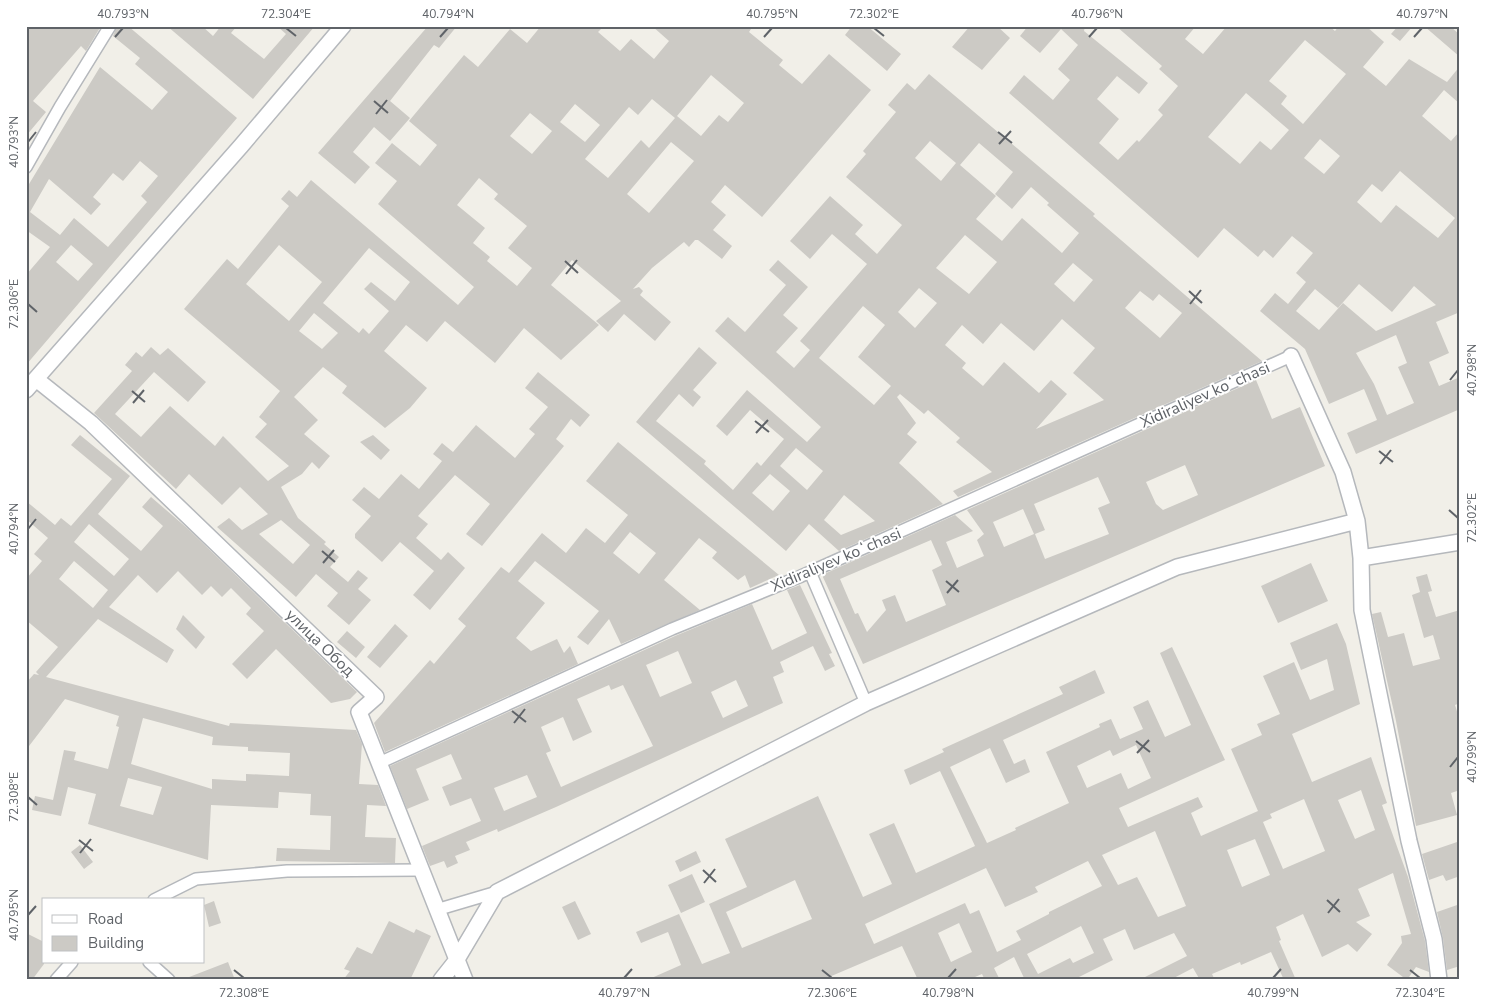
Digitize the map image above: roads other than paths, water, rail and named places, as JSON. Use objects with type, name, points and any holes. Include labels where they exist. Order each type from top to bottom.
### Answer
[{"type":"street","points":[[26,167],[110,26]]},
{"type":"street","points":[[31,385],[241,146],[343,26]]},
{"type":"street","points":[[1291,356],[1343,472],[1357,521],[1361,558],[1362,610],[1409,841],[1434,939],[1439,980]]},
{"type":"street","name":"Xidiraliyev koʻchasi","points":[[380,763],[672,629],[810,572],[1291,356]]},
{"type":"street","name":"улица Обод","points":[[31,385],[98,430],[376,698],[359,712],[465,980]]},
{"type":"street","points":[[436,910],[497,892],[866,703],[1177,567],[1357,521]]},
{"type":"street","points":[[1361,558],[1460,542]]},
{"type":"street","points":[[810,572],[866,703]]},
{"type":"street","points":[[158,898],[196,879],[286,871],[420,870]]},
{"type":"street","points":[[441,980],[456,961],[497,892]]},
{"type":"street","points":[[56,980],[70,964]]},
{"type":"street","points":[[151,964],[169,980]]}]
